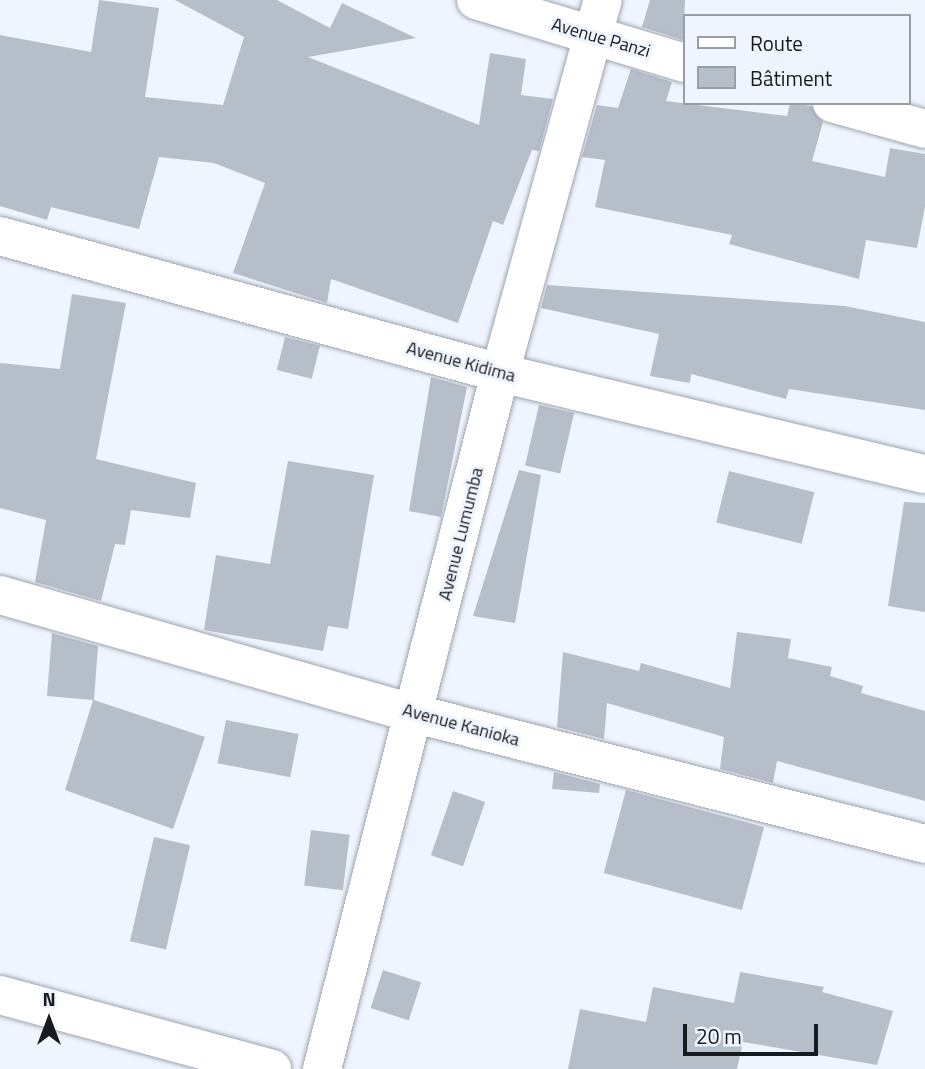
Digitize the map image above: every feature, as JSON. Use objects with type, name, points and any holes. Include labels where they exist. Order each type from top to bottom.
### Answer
[{"type":"street","name":"Avenue Panzi","points":[[477,0],[684,63]]},
{"type":"street","name":"Avenue Lumumba","points":[[322,1069],[416,714],[500,373],[603,0]]},
{"type":"street","points":[[839,105],[925,129]]},
{"type":"street","name":"Avenue Kidima","points":[[0,236],[500,373],[925,474]]},
{"type":"street","name":"Avenue Kanioka","points":[[0,595],[416,714],[925,844]]},
{"type":"street","points":[[0,995],[272,1069]]},
{"type":"building","points":[[99,0],[159,8],[145,97],[223,105],[244,37],[175,0],[277,0],[330,28],[342,3],[416,38],[308,57],[479,125],[490,53],[526,59],[521,95],[553,99],[539,151],[532,150],[503,225],[493,221],[458,323],[331,279],[327,303],[233,273],[265,183],[214,163],[159,157],[139,229],[51,207],[47,220],[0,206],[0,35],[91,52]]},
{"type":"building","points":[[650,0],[685,0],[683,40],[642,27]]},
{"type":"building","points":[[631,69],[672,82],[666,101],[684,105],[787,116],[790,105],[811,106],[823,122],[812,161],[885,177],[890,148],[925,154],[925,207],[917,248],[866,240],[859,279],[729,244],[732,235],[595,207],[605,160],[582,157],[597,105],[618,108]]},
{"type":"building","points":[[547,285],[845,306],[925,322],[925,410],[789,389],[786,399],[691,374],[690,383],[650,376],[659,334],[541,308]]},
{"type":"building","points":[[72,294],[126,303],[96,459],[196,483],[190,518],[131,510],[125,545],[115,544],[101,601],[35,582],[46,520],[0,508],[0,363],[60,369]]},
{"type":"building","points":[[285,337],[320,346],[312,379],[277,370]]},
{"type":"building","points":[[431,377],[467,387],[441,517],[409,511]]},
{"type":"building","points":[[539,405],[574,413],[560,474],[525,465]]},
{"type":"building","points":[[288,461],[374,475],[348,629],[328,626],[323,651],[204,630],[216,555],[270,564]]},
{"type":"building","points":[[519,470],[541,475],[515,623],[473,616]]},
{"type":"building","points":[[729,471],[814,492],[802,544],[716,522]]},
{"type":"building","points":[[904,502],[925,503],[925,612],[888,606]]},
{"type":"building","points":[[737,632],[791,639],[788,658],[832,667],[830,676],[863,686],[861,693],[925,711],[925,801],[777,761],[773,783],[720,769],[724,737],[607,703],[604,739],[557,727],[563,652],[639,671],[641,663],[730,688]]},
{"type":"building","points":[[52,633],[98,646],[94,700],[205,737],[173,829],[65,790],[93,700],[47,696]]},
{"type":"building","points":[[226,720],[299,734],[290,777],[218,763]]},
{"type":"building","points":[[554,772],[600,784],[599,793],[552,789]]},
{"type":"building","points":[[626,790],[764,827],[742,910],[604,873]]},
{"type":"building","points":[[453,791],[485,802],[463,866],[431,855]]},
{"type":"building","points":[[311,830],[350,835],[343,890],[304,886]]},
{"type":"building","points":[[154,837],[190,845],[166,950],[130,941]]},
{"type":"building","points":[[383,970],[421,982],[409,1020],[371,1008]]},
{"type":"building","points":[[740,972],[824,987],[822,992],[893,1011],[877,1065],[743,1042],[737,1069],[568,1069],[580,1009],[646,1022],[653,987],[734,1003]]}]
